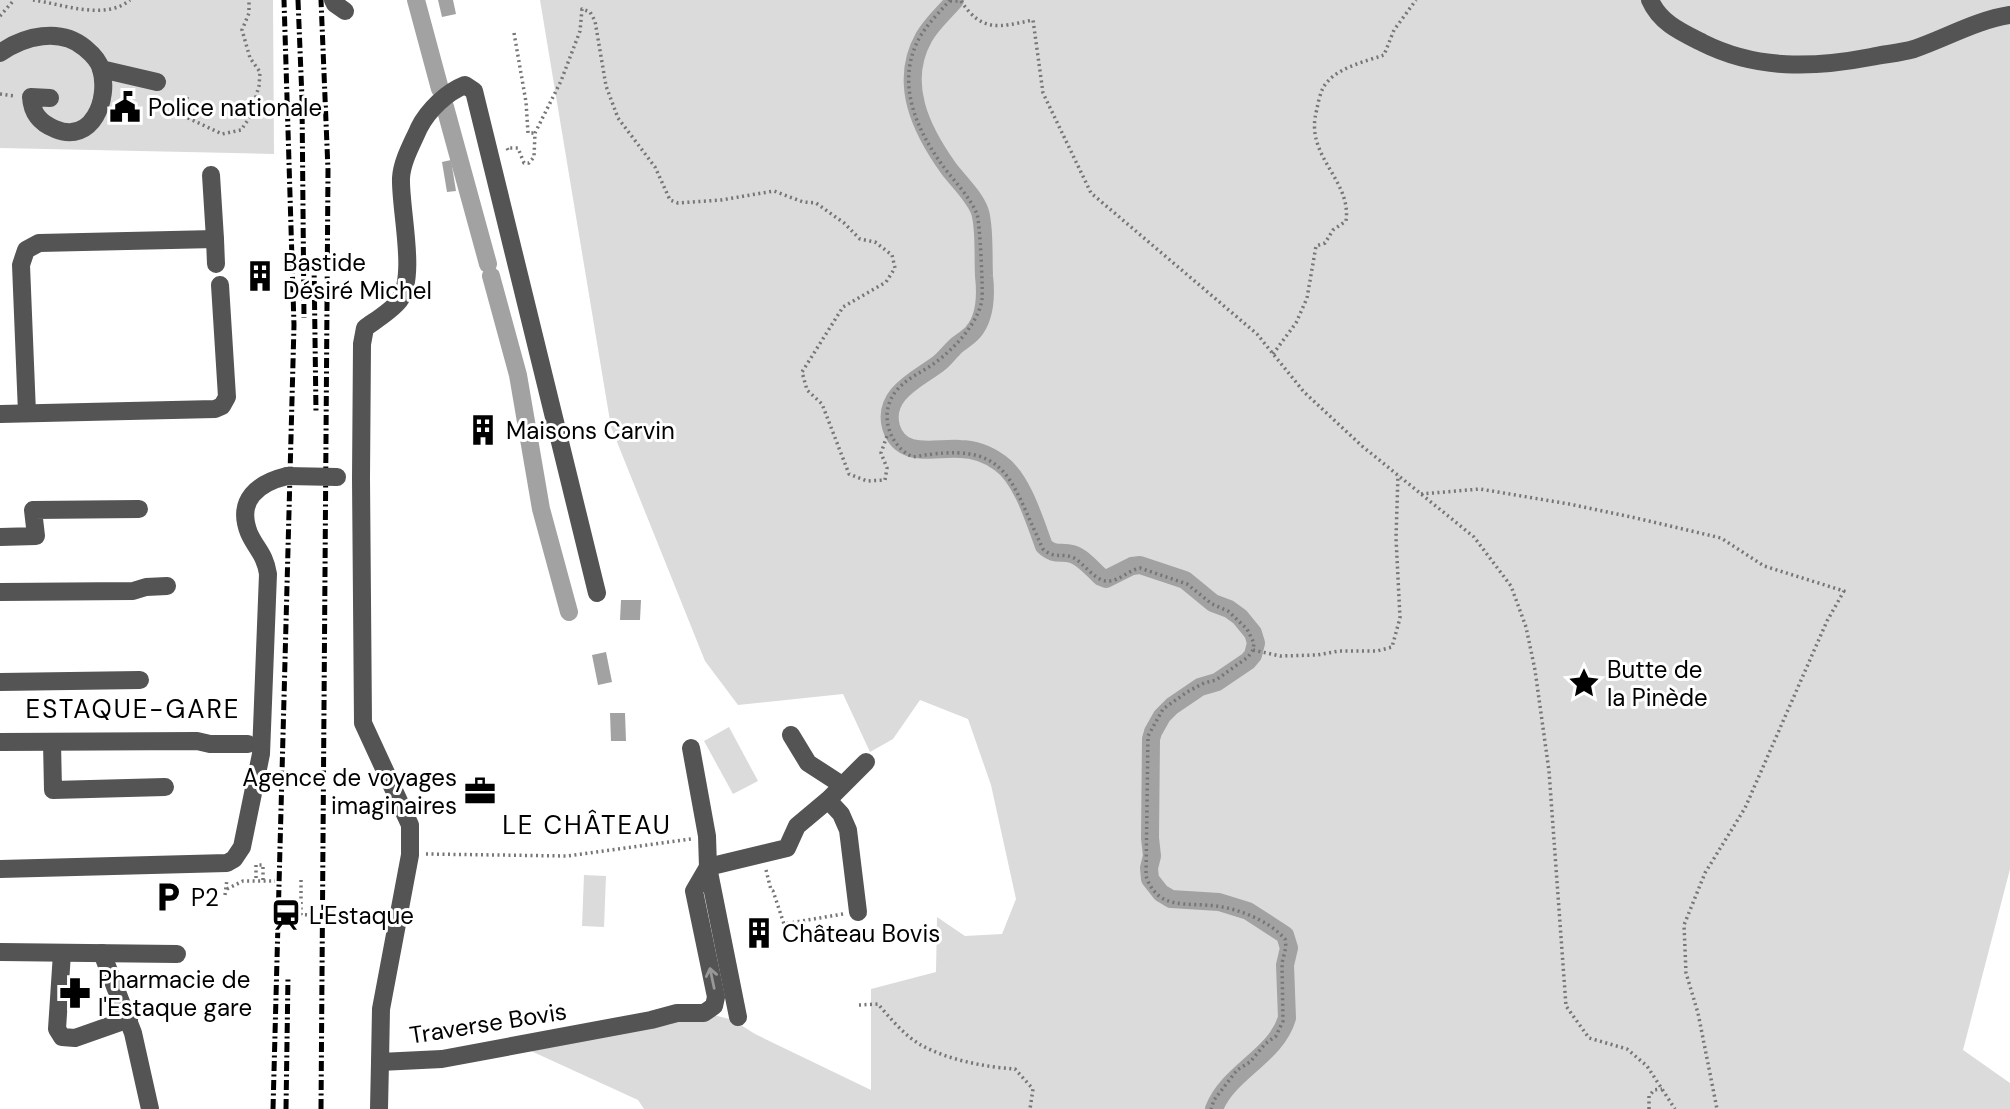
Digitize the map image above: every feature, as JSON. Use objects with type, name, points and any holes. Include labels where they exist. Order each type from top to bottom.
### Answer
[{"type":"street","points":[[1650,0],[1656,14],[1675,29],[1709,46],[1746,59],[1783,66],[1844,62],[1911,50],[1995,17],[2010,15]]},
{"type":"street","points":[[0,53],[33,37],[62,37],[80,44],[101,69],[103,92],[97,115],[83,131],[59,131],[42,123],[32,108],[31,97],[50,98]]},
{"type":"street","points":[[101,69],[157,82]]},
{"type":"street","name":"Traverse Bovis","points":[[597,593],[474,91],[465,85],[454,89],[425,118],[408,153],[401,176],[407,263],[404,286],[399,301],[365,328],[362,351],[360,478],[363,723],[410,825],[410,855],[381,1009],[380,1062],[442,1059],[677,1013],[704,1013],[714,1006],[716,997],[694,891],[708,867]]},
{"type":"street","points":[[211,175],[216,264]]},
{"type":"street","points":[[27,413],[22,265],[26,250],[39,243],[215,239]]},
{"type":"street","points":[[0,414],[215,409],[222,406],[227,397],[220,285]]},
{"type":"street","points":[[0,869],[227,863],[238,854],[242,847],[261,754],[268,574],[263,553],[251,536],[246,513],[247,503],[264,483],[287,476],[360,478]]},
{"type":"street","points":[[0,537],[36,536],[33,510],[139,509]]},
{"type":"street","points":[[0,592],[134,591],[146,587],[167,586]]},
{"type":"street","points":[[0,682],[140,680]]},
{"type":"street","points":[[791,735],[808,764],[842,785]]},
{"type":"street","points":[[0,742],[197,741],[210,744],[248,744]]},
{"type":"street","points":[[52,742],[53,790],[165,787]]},
{"type":"street","points":[[691,748],[707,836],[708,867],[738,1017]]},
{"type":"street","points":[[708,867],[787,848],[797,826],[866,762]]},
{"type":"street","points":[[828,800],[841,814],[848,830],[858,912]]},
{"type":"street","points":[[0,952],[177,954]]},
{"type":"street","points":[[62,953],[57,1029],[62,1037],[75,1038],[129,1019]]},
{"type":"street","points":[[102,953],[129,1019],[150,1109]]},
{"type":"street","points":[[379,1109],[380,1062]]},
{"type":"path","points":[[0,16],[14,0]]},
{"type":"path","points":[[33,0],[96,9],[119,7],[130,0]]},
{"type":"path","points":[[187,97],[186,117],[222,134],[241,130],[250,117],[260,72],[250,58],[242,30],[249,13],[249,0]]},
{"type":"path","points":[[507,148],[518,148],[524,163],[529,163],[534,158],[535,133],[580,31],[582,9],[590,12],[595,21],[606,86],[618,118],[655,167],[670,200],[678,203],[720,200],[774,191],[803,202],[816,203],[844,223],[860,239],[876,242],[892,255],[895,268],[886,282],[843,307],[802,372],[807,390],[822,404],[849,474],[867,481],[885,480],[887,468],[881,453],[889,431],[888,415],[895,391],[908,379],[937,362],[969,330],[976,320],[982,300],[978,215],[932,151],[909,96],[909,66],[915,45],[950,0],[961,1],[972,18],[986,26],[1033,20],[1044,93],[1091,193],[1257,334],[1304,392],[1362,446],[1474,537],[1511,586],[1526,627],[1535,670],[1549,771],[1566,1006],[1588,1038],[1627,1049],[1647,1066],[1675,1109]]},
{"type":"path","points":[[1273,354],[1296,323],[1307,298],[1316,246],[1325,243],[1333,230],[1346,221],[1348,208],[1315,141],[1312,123],[1323,88],[1337,74],[1384,55],[1394,30],[1416,0]]},
{"type":"path","points":[[514,33],[526,102],[528,133],[535,133]]},
{"type":"path","points":[[0,94],[22,97]]},
{"type":"path","points":[[889,431],[898,447],[913,457],[960,451],[994,462],[1016,487],[1043,549],[1048,553],[1075,558],[1101,580],[1110,581],[1140,568],[1187,584],[1212,604],[1228,611],[1252,637],[1253,650],[1248,657],[1216,680],[1187,692],[1163,709],[1147,736],[1146,876],[1150,887],[1157,896],[1167,901],[1219,906],[1248,914],[1285,939],[1282,963],[1283,1021],[1276,1036],[1265,1044],[1250,1062],[1237,1070],[1214,1100],[1211,1109]]},
{"type":"path","points":[[1253,650],[1280,656],[1317,655],[1339,650],[1377,651],[1392,647],[1400,618],[1396,538],[1398,475]]},
{"type":"path","points":[[1421,494],[1480,489],[1569,503],[1636,518],[1721,538],[1764,566],[1844,591],[1827,621],[1745,808],[1705,873],[1684,925],[1686,973],[1698,1013],[1717,1109]]},
{"type":"path","points":[[410,855],[566,856],[679,841]]},
{"type":"path","points":[[763,854],[771,890],[784,924],[858,912]]},
{"type":"path","points":[[256,878],[256,865],[263,866],[263,881]]},
{"type":"path","points":[[300,915],[301,880]]},
{"type":"path","points":[[227,889],[243,881],[275,881]]},
{"type":"path","points":[[225,895],[227,883]]},
{"type":"path","points":[[327,909],[337,910]]},
{"type":"path","points":[[294,914],[309,915]]},
{"type":"path","points":[[859,1005],[878,1004],[920,1045],[962,1060],[995,1068],[1015,1069],[1033,1089],[1030,1109]]},
{"type":"path","points":[[1649,1109],[1649,1096],[1654,1090],[1662,1090]]},
{"type":"shaded area","points":[[0,0],[273,0],[274,154],[0,148]]},
{"type":"shaded area","points":[[438,0],[453,0],[456,14],[442,17]]},
{"type":"shaded area","points":[[540,0],[2010,0],[2010,869],[1963,1050],[2010,1083],[2010,1109],[644,1109],[638,1100],[531,1051],[671,1024],[687,1008],[733,1020],[755,1034],[871,1090],[871,989],[936,972],[937,917],[965,936],[1002,934],[1016,899],[991,785],[968,719],[920,700],[893,739],[870,752],[843,694],[738,705],[705,661],[611,427]]},
{"type":"shaded area","points":[[451,160],[456,191],[447,192],[442,162]]},
{"type":"shaded area","points":[[621,600],[641,600],[640,620],[620,620]]},
{"type":"shaded area","points":[[606,652],[612,682],[598,685],[592,655]]},
{"type":"shaded area","points":[[610,713],[625,713],[626,741],[611,741]]},
{"type":"shaded area","points":[[729,727],[758,781],[733,794],[704,741]]},
{"type":"shaded area","points":[[584,875],[606,876],[604,927],[582,926]]},
{"type":"waterway","points":[[416,0],[440,89]]},
{"type":"waterway","points":[[955,0],[924,37],[916,54],[913,89],[916,106],[930,138],[980,212],[984,305],[977,326],[971,334],[897,397],[892,405],[891,427],[896,437],[911,448],[971,450],[1000,463],[1015,479],[1044,546],[1051,551],[1076,556],[1106,579],[1132,566],[1140,565],[1185,580],[1213,603],[1240,617],[1253,633],[1256,643],[1253,655],[1248,661],[1217,682],[1200,687],[1172,706],[1162,716],[1151,739],[1150,879],[1161,893],[1171,899],[1219,902],[1248,911],[1285,935],[1289,948],[1285,965],[1287,1018],[1281,1031],[1263,1054],[1230,1085],[1214,1109]]},
{"type":"waterway","points":[[445,107],[488,264]]},
{"type":"waterway","points":[[491,276],[518,375],[541,509],[569,612]]},
{"type":"railway","points":[[273,1109],[294,325],[284,0]]},
{"type":"railway","points":[[298,0],[302,99],[304,318]]},
{"type":"railway","points":[[321,0],[328,170],[321,1109]]},
{"type":"railway","points":[[314,262],[316,413]]},
{"type":"railway","points":[[286,1109],[288,976]]},
{"type":"place","name":"Police nationale","points":[[125,107]]},
{"type":"place","name":"Bastide Désiré Michel","points":[[260,276]]},
{"type":"place","name":"Maisons Carvin","points":[[483,430]]},
{"type":"place","name":"Butte de la Pinède","points":[[1584,683]]},
{"type":"place","name":"Agence de voyages imaginaires","points":[[480,791]]},
{"type":"place","name":"P2","points":[[168,897]]},
{"type":"place","name":"L'Estaque","points":[[286,915]]},
{"type":"place","name":"Château Bovis","points":[[759,933]]},
{"type":"place","name":"Pharmacie de l'Estaque gare","points":[[75,993]]},
{"type":"district","name":"ESTAQUE-GARE","points":[[133,709]]},
{"type":"district","name":"LE CHÂTEAU","points":[[587,825]]}]
